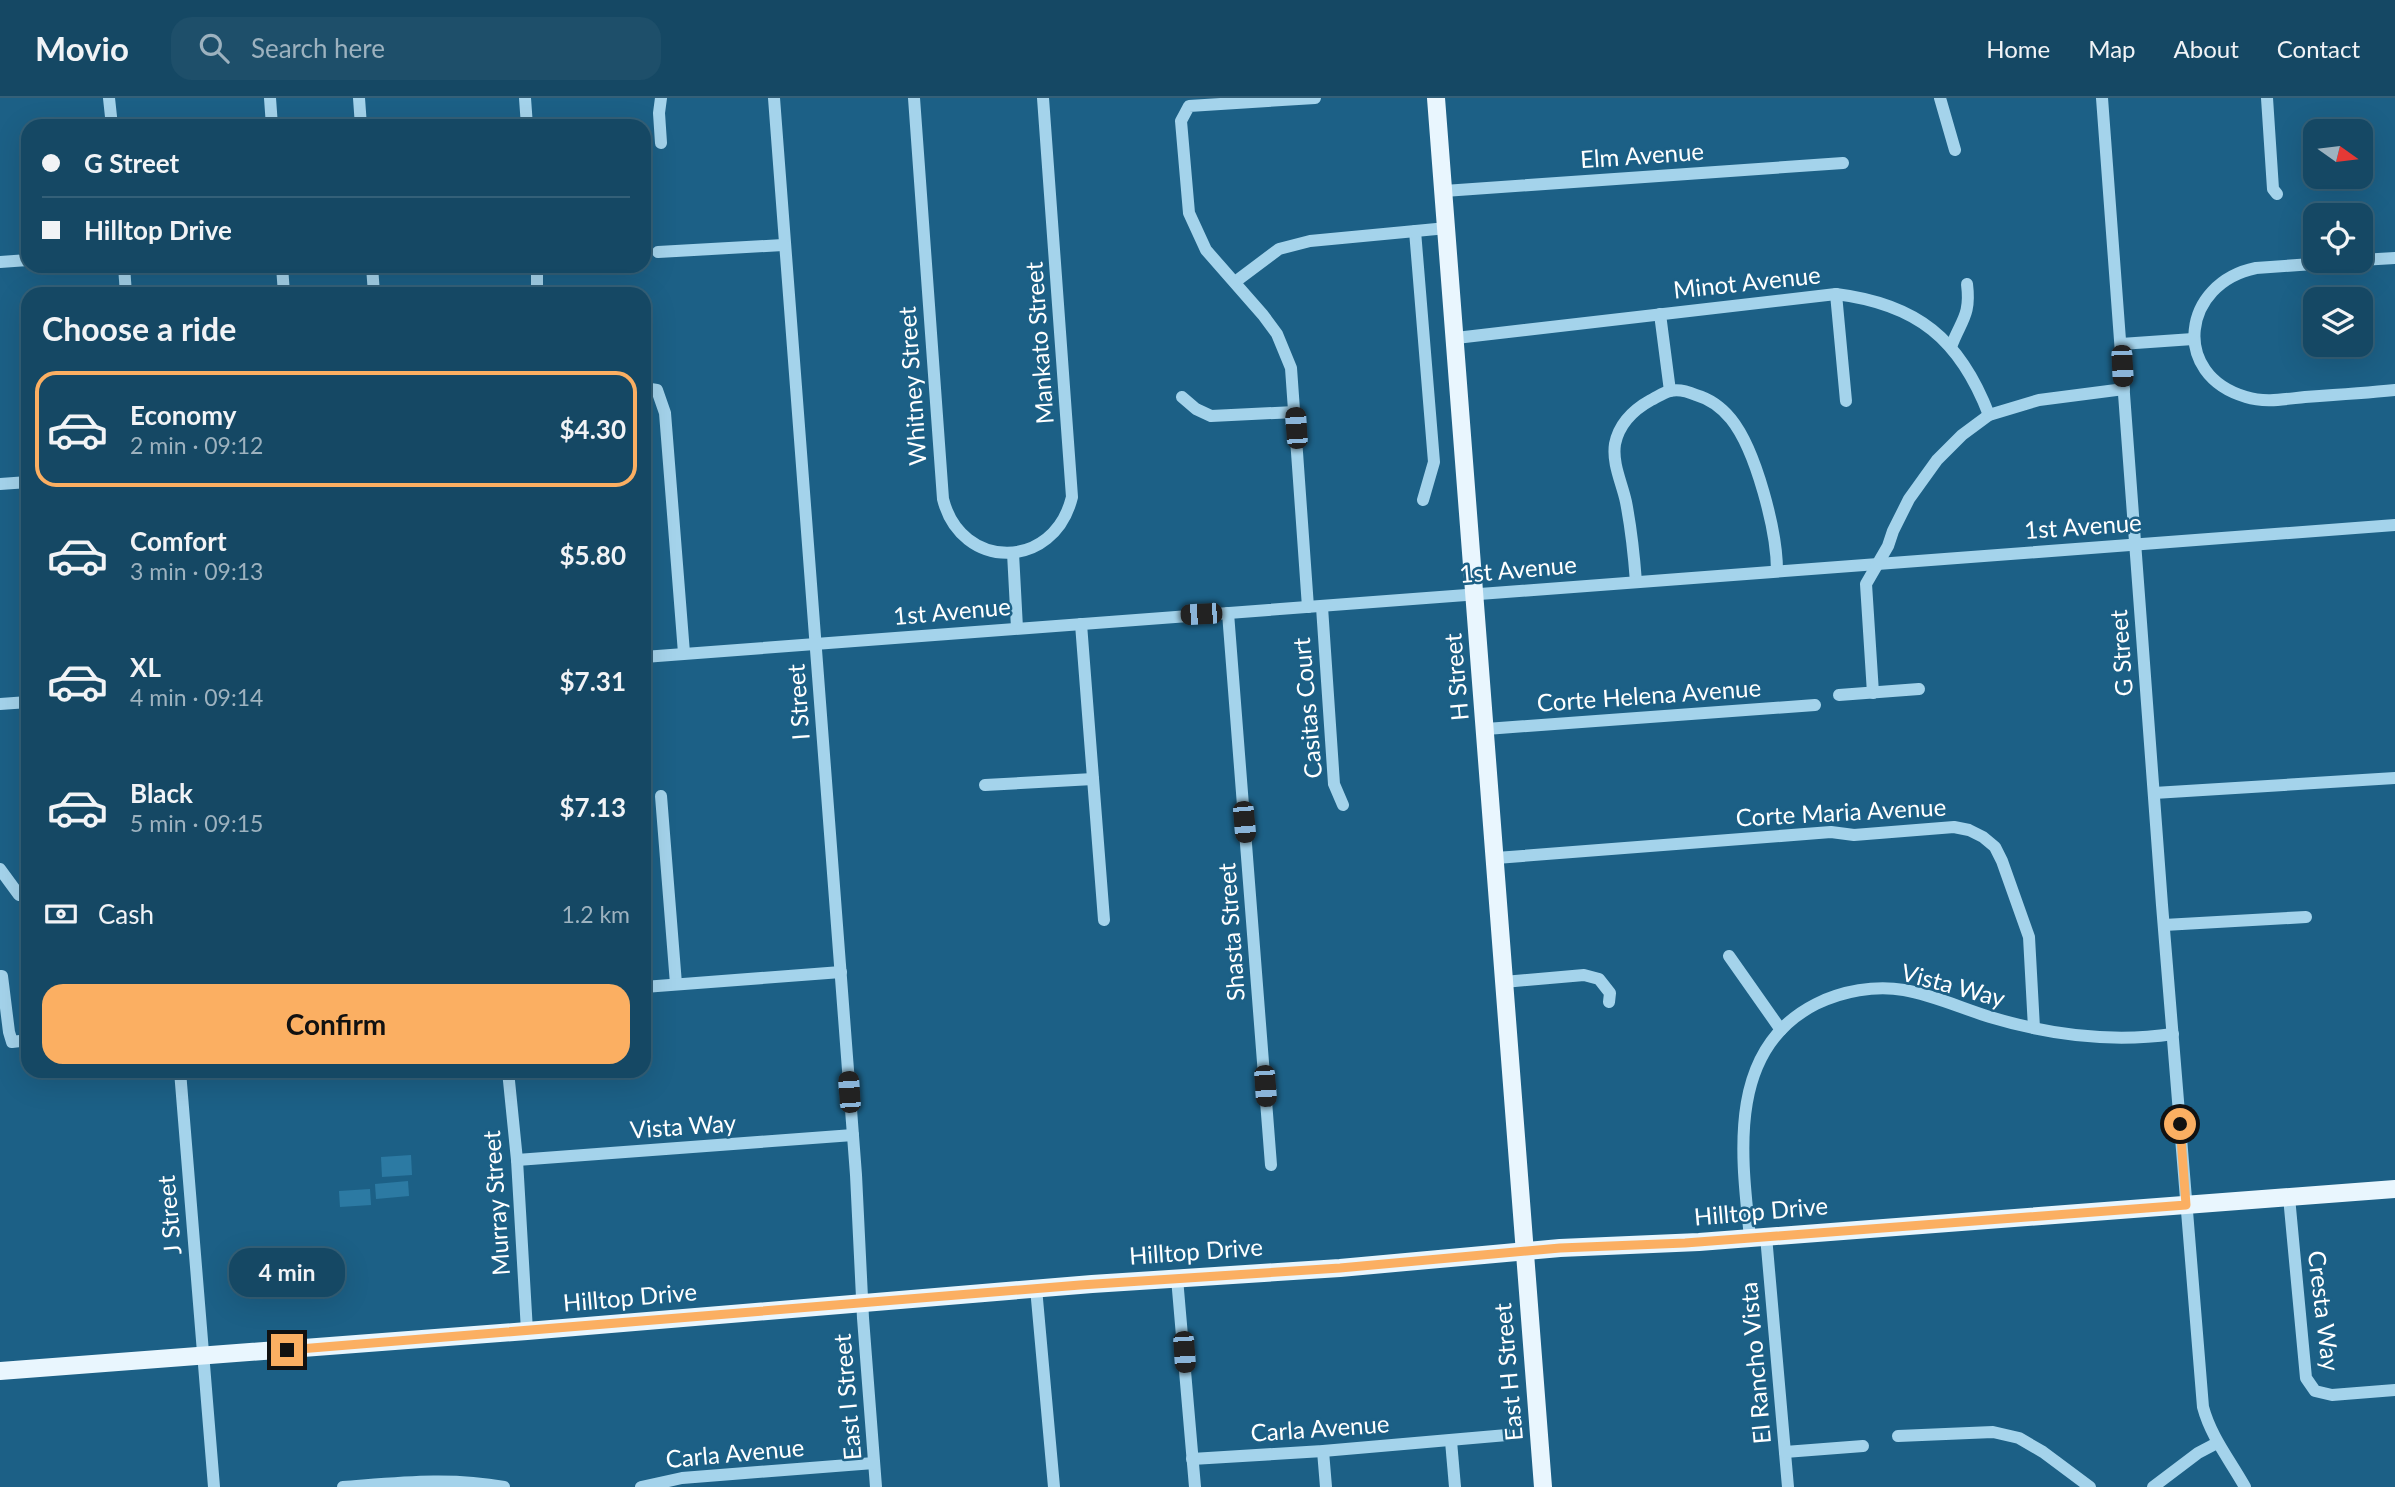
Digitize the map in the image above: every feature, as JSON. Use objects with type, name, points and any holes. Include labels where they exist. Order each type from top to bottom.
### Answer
[{"type":"main road","name":"H Street","points":[[1436,98],[1524,1252]]},
{"type":"main road","name":"Hilltop Drive","points":[[0,1371],[527,1331],[1036,1288],[1340,1268],[1524,1252],[2395,1189]]},
{"type":"main road","name":"East H Street","points":[[1524,1252],[1543,1487]]},
{"type":"street","points":[[110,98],[112,119]]},
{"type":"street","points":[[270,98],[272,119]]},
{"type":"street","points":[[359,98],[360,119]]},
{"type":"street","points":[[525,98],[526,119]]},
{"type":"street","points":[[662,98],[659,113],[662,143]]},
{"type":"street","name":"I Street","points":[[774,98],[783,245],[853,1135],[862,1303]]},
{"type":"street","name":"Whitney Street","points":[[914,98],[943,499],[953,523],[964,536],[992,551],[1013,553]]},
{"type":"street","name":"Mankato Street","points":[[1013,553],[1032,549],[1055,532],[1066,516],[1072,488],[1043,98]]},
{"type":"street","points":[[1315,98],[1189,106],[1181,121],[1189,213],[1206,250],[1277,334],[1291,368],[1315,607]]},
{"type":"street","points":[[1940,98],[1955,150]]},
{"type":"street","name":"G Street","points":[[2102,98],[2203,1407],[2217,1443],[2245,1487]]},
{"type":"street","points":[[2267,98],[2273,189],[2277,194]]},
{"type":"street","name":"Elm Avenue","points":[[1444,191],[1843,163]]},
{"type":"street","points":[[1235,282],[1279,249],[1310,241],[1447,228]]},
{"type":"street","points":[[1415,232],[1434,462],[1423,500]]},
{"type":"street","points":[[658,253],[783,245]]},
{"type":"street","points":[[2373,259],[2395,258]]},
{"type":"street","points":[[0,262],[21,260]]},
{"type":"street","points":[[2303,265],[2243,271],[2216,287],[2200,308],[2194,323],[2193,338],[2200,358],[2211,375],[2227,388],[2246,397],[2268,400],[2395,390]]},
{"type":"street","points":[[1951,347],[1965,320],[1969,298],[1967,284]]},
{"type":"street","points":[[1836,294],[1846,401]]},
{"type":"street","name":"Minot Avenue","points":[[1456,338],[1836,294],[1865,297],[1925,322],[1951,347],[1979,389],[1989,415]]},
{"type":"street","points":[[1660,314],[1670,391]]},
{"type":"street","points":[[2121,344],[2193,338]]},
{"type":"street","points":[[651,389],[657,390],[666,413],[684,653]]},
{"type":"street","points":[[1873,693],[1866,584],[1909,499],[1926,473],[1956,440],[1989,415],[2039,400],[2124,390]]},
{"type":"street","points":[[1636,582],[1630,524],[1616,470],[1615,447],[1620,430],[1634,410],[1670,391],[1691,393],[1712,402],[1725,412],[1736,426],[1765,497],[1776,549],[1776,571]]},
{"type":"street","points":[[1182,397],[1211,416],[1295,412]]},
{"type":"street","points":[[0,484],[21,482]]},
{"type":"street","name":"1st Avenue","points":[[651,656],[2395,525]]},
{"type":"street","points":[[1013,553],[1017,628]]},
{"type":"street","name":"Casitas Court","points":[[1315,607],[1334,784],[1343,805]]},
{"type":"street","name":"Shasta Street","points":[[1228,613],[1271,1165]]},
{"type":"street","points":[[1081,624],[1104,920]]},
{"type":"street","points":[[1839,695],[1919,689]]},
{"type":"street","points":[[0,704],[21,702]]},
{"type":"street","name":"Corte Helena Avenue","points":[[1486,729],[1815,705]]},
{"type":"street","points":[[2154,793],[2395,778]]},
{"type":"street","points":[[985,785],[1093,779]]},
{"type":"street","points":[[661,796],[676,985]]},
{"type":"street","name":"Corte Maria Avenue","points":[[1496,858],[1831,832],[1854,835],[1954,827],[1969,830],[1983,836],[1999,854],[2029,937],[2034,1028]]},
{"type":"street","points":[[0,869],[19,895]]},
{"type":"street","points":[[2164,926],[2305,917]]},
{"type":"street","points":[[1729,956],[1781,1030]]},
{"type":"street","points":[[651,987],[841,972]]},
{"type":"street","points":[[1504,982],[1584,975],[1599,979],[1610,993],[1609,1002]]},
{"type":"street","points":[[0,976],[12,1042],[21,1041]]},
{"type":"street","name":"Vista Way","points":[[1758,1236],[1743,1138],[1749,1085],[1758,1063],[1781,1030],[1801,1013],[1831,997],[1855,991],[1890,989],[1917,993],[2034,1028],[2106,1039],[2173,1034]]},
{"type":"street","name":"J Street","points":[[181,1078],[214,1487]]},
{"type":"street","name":"Murray Street","points":[[509,1078],[517,1160],[527,1331]]},
{"type":"street","name":"Vista Way","points":[[517,1160],[853,1135]]},
{"type":"street","name":"Cresta Way","points":[[2289,1197],[2306,1378],[2315,1391],[2332,1395],[2395,1391]]},
{"type":"street","name":"El Rancho Vista","points":[[1758,1236],[1788,1487]]},
{"type":"street","points":[[1177,1278],[1195,1487]]},
{"type":"street","points":[[1036,1288],[1054,1487]]},
{"type":"street","name":"East I Street","points":[[862,1303],[876,1487]]},
{"type":"street","points":[[1898,1436],[1993,1432],[2019,1438],[2043,1452],[2089,1487]]},
{"type":"street","name":"Carla Avenue","points":[[1192,1459],[1507,1435]]},
{"type":"street","points":[[1451,1441],[1455,1487]]},
{"type":"street","points":[[2153,1487],[2198,1453],[2217,1443]]},
{"type":"street","points":[[1785,1452],[1863,1446]]},
{"type":"street","points":[[1323,1451],[1326,1487]]},
{"type":"street","name":"Carla Avenue","points":[[641,1487],[682,1478],[874,1463]]},
{"type":"street","points":[[343,1487],[440,1480],[504,1487]]},
{"type":"shaded area","points":[[411,1155],[412,1175],[382,1177],[381,1157]]},
{"type":"shaded area","points":[[408,1181],[409,1196],[376,1199],[375,1184]]},
{"type":"shaded area","points":[[370,1189],[371,1205],[340,1207],[339,1191]]},
{"type":"route","points":[[287,1350],[1080,1285],[1340,1268],[1560,1248],[1685,1243],[2186,1205],[2180,1124]]}]
